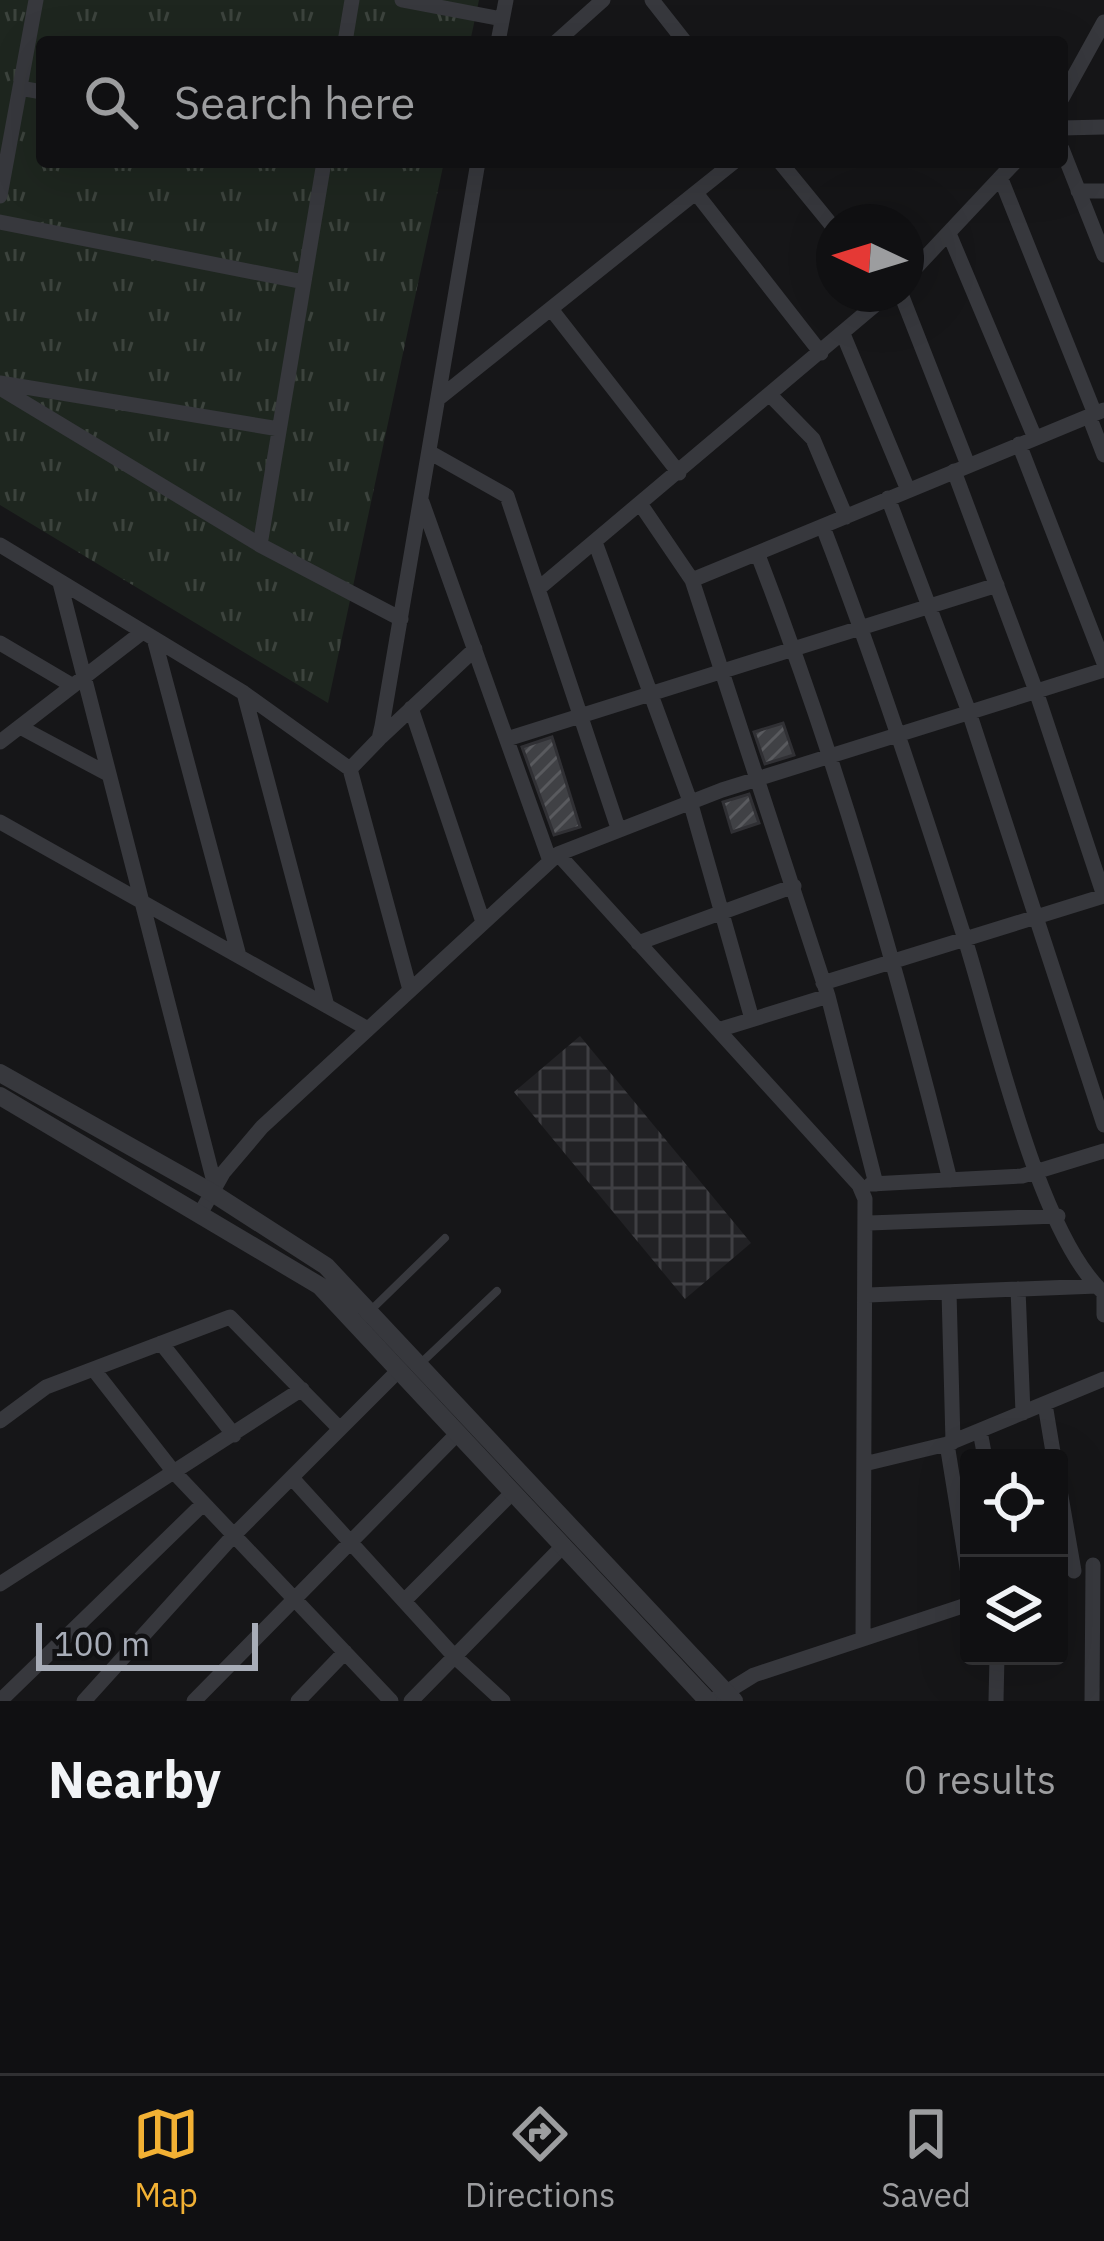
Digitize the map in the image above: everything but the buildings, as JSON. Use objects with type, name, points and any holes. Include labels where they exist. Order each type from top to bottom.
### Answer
[{"type":"street","points":[[0,196],[36,0]]},
{"type":"street","points":[[345,36],[352,0]]},
{"type":"street","points":[[402,0],[502,19]]},
{"type":"street","points":[[499,36],[506,0]]},
{"type":"street","points":[[563,36],[603,0]]},
{"type":"street","points":[[652,0],[680,36]]},
{"type":"street","points":[[1068,90],[1097,54],[1104,22]]},
{"type":"street","points":[[20,88],[36,91]]},
{"type":"street","points":[[1068,128],[1104,127]]},
{"type":"street","points":[[1068,165],[1104,255]]},
{"type":"street","points":[[260,544],[323,168]]},
{"type":"street","points":[[379,739],[477,168]]},
{"type":"street","points":[[438,399],[727,168]]},
{"type":"street","points":[[785,168],[816,206]]},
{"type":"street","points":[[924,261],[1010,168]]},
{"type":"street","points":[[1001,178],[1096,413],[1104,455]]},
{"type":"street","points":[[1078,191],[1104,191]]},
{"type":"street","points":[[696,193],[821,353]]},
{"type":"street","points":[[0,222],[304,282]]},
{"type":"street","points":[[200,1214],[213,1189],[262,1127],[554,858],[690,801],[1104,666],[950,236]]},
{"type":"street","points":[[551,309],[679,473]]},
{"type":"street","points":[[538,589],[868,312]]},
{"type":"street","points":[[718,1030],[895,962],[1104,896],[907,312]]},
{"type":"street","points":[[843,334],[908,490]]},
{"type":"street","points":[[0,386],[279,429]]},
{"type":"street","points":[[0,386],[260,544],[401,619]]},
{"type":"street","points":[[772,397],[813,440],[846,517]]},
{"type":"street","points":[[692,580],[1096,413]]},
{"type":"street","points":[[429,452],[507,496],[618,828]]},
{"type":"street","points":[[889,498],[969,712],[1104,1126]]},
{"type":"street","points":[[422,500],[554,858],[867,1184],[1036,1173],[1104,1151]]},
{"type":"street","points":[[641,505],[692,580],[760,777],[826,990],[867,1184],[863,1638]]},
{"type":"street","points":[[823,527],[898,734],[1036,1173],[1102,1292],[1104,1316]]},
{"type":"street","points":[[595,542],[690,801],[752,1019]]},
{"type":"street","points":[[0,545],[244,693],[350,769],[410,990]]},
{"type":"street","points":[[758,555],[832,755],[895,962],[950,1180]]},
{"type":"street","points":[[61,583],[77,683],[106,773],[213,1189]]},
{"type":"street","points":[[507,739],[997,585]]},
{"type":"street","points":[[1,740],[147,638]]},
{"type":"street","points":[[147,638],[239,956]]},
{"type":"street","points":[[0,644],[77,683]]},
{"type":"street","points":[[350,769],[475,649]]},
{"type":"street","points":[[244,693],[327,1006]]},
{"type":"street","points":[[411,709],[482,920]]},
{"type":"street","points":[[20,727],[106,773]]},
{"type":"street","points":[[0,822],[368,1028]]},
{"type":"street","points":[[638,943],[794,886]]},
{"type":"street","points":[[0,1073],[213,1189],[326,1266],[421,1364],[720,1699]]},
{"type":"street","points":[[0,1096],[320,1286],[563,1545],[720,1699]]},
{"type":"street","points":[[869,1223],[1058,1216]]},
{"type":"street","points":[[868,1295],[1018,1289],[1102,1292]]},
{"type":"street","points":[[1018,1289],[1023,1413]]},
{"type":"street","points":[[949,1292],[950,1443],[966,1557]]},
{"type":"street","points":[[0,1421],[46,1387],[230,1317],[340,1429]]},
{"type":"street","points":[[161,1343],[234,1435]]},
{"type":"street","points":[[94,1370],[173,1472],[392,1701]]},
{"type":"street","points":[[84,1701],[233,1536],[399,1370]]},
{"type":"street","points":[[864,1464],[950,1443],[1104,1378]]},
{"type":"street","points":[[0,1584],[302,1389]]},
{"type":"street","points":[[1045,1404],[1052,1449]]},
{"type":"street","points":[[980,1431],[983,1449]]},
{"type":"street","points":[[194,1701],[458,1433]]},
{"type":"street","points":[[292,1478],[454,1657],[502,1701]]},
{"type":"street","points":[[404,1601],[513,1492]]},
{"type":"street","points":[[0,1701],[203,1504]]},
{"type":"street","points":[[411,1701],[563,1545]]},
{"type":"street","points":[[1068,1573],[1099,1564],[1098,1668],[1092,1701]]},
{"type":"street","points":[[720,1699],[754,1675],[960,1607]]},
{"type":"street","points":[[298,1701],[345,1652]]},
{"type":"street","points":[[996,1701],[997,1665]]},
{"type":"lane","points":[[370,1310],[446,1238]]},
{"type":"lane","points":[[421,1364],[497,1291]]},
{"type":"shaded area","points":[[580,1036],[751,1243],[685,1299],[514,1092]]},
{"type":"green space","points":[[0,0],[479,0],[471,36],[36,36],[36,168],[443,168],[328,703],[0,505]]}]
